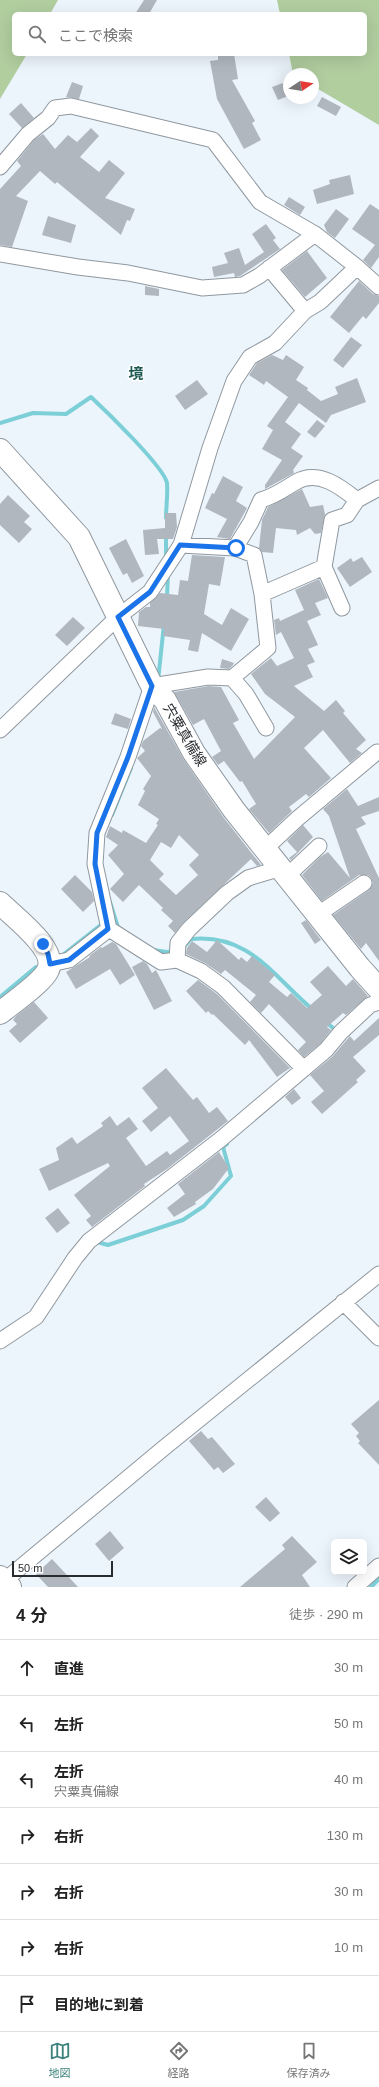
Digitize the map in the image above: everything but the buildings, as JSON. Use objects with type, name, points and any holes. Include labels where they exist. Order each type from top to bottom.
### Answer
[{"type":"main road","name":"宍粟真備線","points":[[0,450],[79,538],[152,686],[165,700],[203,766],[234,810],[266,848],[360,968],[379,989]]},
{"type":"main road","points":[[0,904],[43,944],[48,954],[50,964],[43,977],[0,1013]]},
{"type":"street","points":[[0,167],[28,134],[48,118],[55,108],[70,106],[213,140],[260,202],[315,234],[357,267],[379,287]]},
{"type":"street","points":[[0,254],[78,267],[128,272],[202,288],[243,285],[315,234]]},
{"type":"street","points":[[0,730],[118,617],[150,592],[180,545],[210,448],[234,381],[250,357],[275,343],[305,312],[320,302],[357,267]]},
{"type":"street","points":[[269,268],[305,312]]},
{"type":"street","points":[[236,548],[252,522],[260,500],[274,496],[298,480],[316,477],[338,484],[357,500]]},
{"type":"street","points":[[342,608],[324,567],[332,520],[347,516],[357,500],[379,488]]},
{"type":"street","points":[[180,545],[236,548],[254,554],[262,594],[268,648],[232,678],[208,677],[152,686],[128,757],[97,833],[95,864],[108,929],[161,962],[177,960],[201,971],[223,987],[304,1069]]},
{"type":"street","points":[[262,594],[324,567]]},
{"type":"street","points":[[232,678],[246,694],[266,728]]},
{"type":"street","points":[[266,848],[297,819],[377,752]]},
{"type":"street","points":[[177,960],[178,943],[189,929],[227,893],[248,878],[284,872],[319,846]]},
{"type":"street","points":[[317,914],[364,883]]},
{"type":"street","points":[[50,964],[69,960],[108,929]]},
{"type":"street","points":[[0,1341],[36,1317],[75,1258],[89,1241],[162,1183],[220,1140],[326,1050],[341,1032],[370,1005],[379,1002]]},
{"type":"street","points":[[5,1581],[379,1274]]},
{"type":"street","points":[[343,1302],[379,1338]]},
{"type":"street","points":[[356,1587],[379,1566]]},
{"type":"green space","points":[[0,0],[58,0],[51,12],[12,12],[12,56],[26,56],[0,99]]},
{"type":"green space","points":[[277,0],[379,0],[379,125],[319,90],[319,68],[292,68],[289,56],[367,56],[367,12],[280,12]]},
{"type":"waterway","points":[[0,423],[33,413],[66,414],[91,397],[134,439],[163,475],[167,483],[166,518]]},
{"type":"waterway","points":[[166,534],[166,560]]},
{"type":"waterway","points":[[167,597],[168,574]]},
{"type":"waterway","points":[[158,681],[164,624]]},
{"type":"waterway","points":[[112,815],[131,768]]},
{"type":"waterway","points":[[110,902],[118,927],[121,929]]},
{"type":"waterway","points":[[64,954],[102,924]]},
{"type":"waterway","points":[[182,949],[191,939],[211,939],[229,943],[259,959],[312,1009]]},
{"type":"waterway","points":[[153,950],[167,952],[174,951]]},
{"type":"waterway","points":[[0,997],[36,967]]},
{"type":"waterway","points":[[326,1022],[333,1028]]},
{"type":"waterway","points":[[95,1244],[97,1242],[108,1245],[183,1220],[204,1206],[231,1176],[223,1147],[227,1144]]},
{"type":"waterway","points":[[371,1587],[379,1579]]},
{"type":"district","name":"境","points":[[136,374]]},
{"type":"route","points":[[43,944],[48,954],[50,964],[69,960],[108,929],[95,864],[97,833],[128,757],[152,686],[118,617],[150,592],[180,545],[236,548]]}]
